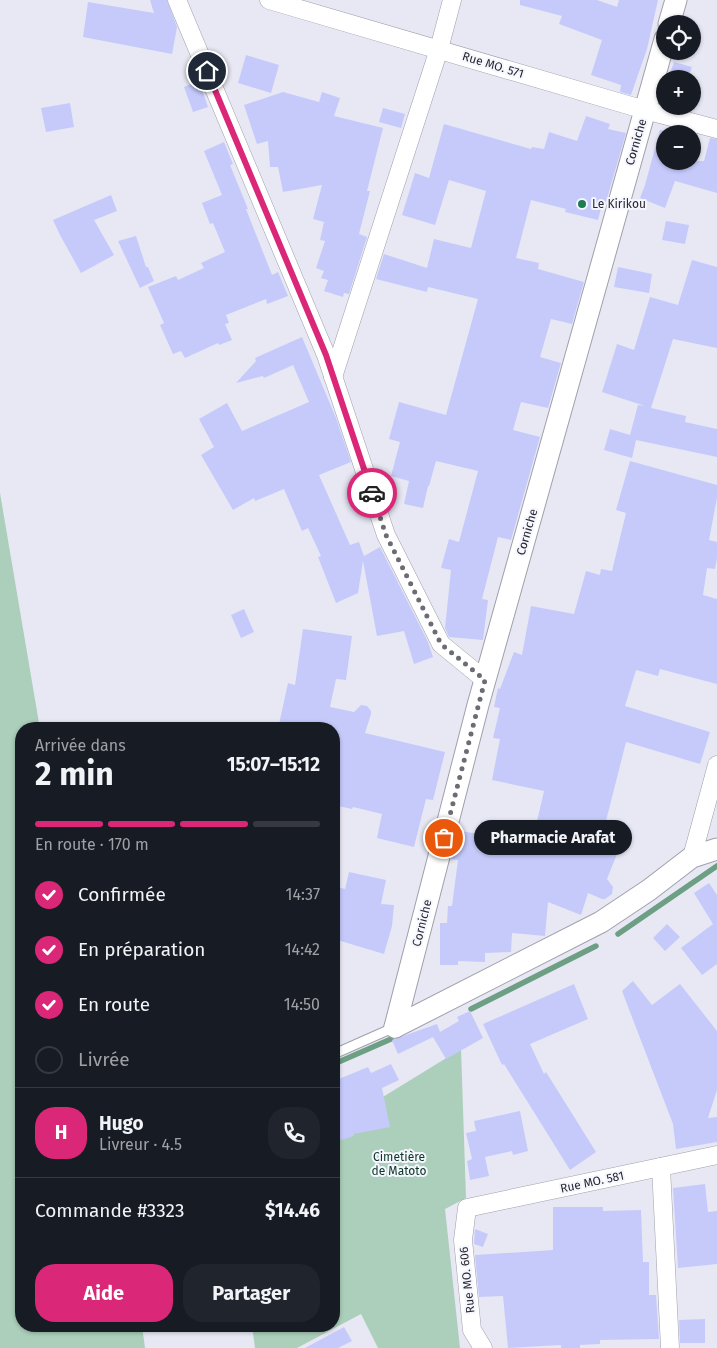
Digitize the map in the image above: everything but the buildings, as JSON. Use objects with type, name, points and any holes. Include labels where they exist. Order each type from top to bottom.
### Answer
[{"type":"street","points":[[177,0],[322,346],[386,535],[441,644],[485,680]]},
{"type":"street","name":"Rue MO. 571","points":[[269,0],[717,129]]},
{"type":"street","points":[[334,378],[439,49],[452,0]]},
{"type":"street","points":[[672,15],[676,0]]},
{"type":"street","name":"Corniche","points":[[395,1027],[485,680],[659,60]]},
{"type":"street","points":[[692,857],[717,765]]},
{"type":"street","points":[[395,1027],[601,922],[649,890],[692,857],[717,849]]},
{"type":"street","name":"Rue MO. 581","points":[[467,1208],[717,1155]]},
{"type":"street","points":[[661,1167],[670,1348]]},
{"type":"street","name":"Rue MO. 606","points":[[467,1208],[463,1240],[472,1330],[482,1348]]},
{"type":"lane","points":[[340,1051],[395,1027]]},
{"type":"green space","points":[[0,493],[39,722],[15,722],[15,1332],[143,1332],[145,1348],[0,1348]]},
{"type":"green space","name":"Cimetière de Matoto","points":[[461,1049],[466,1198],[445,1209],[460,1348],[378,1348],[361,1314],[340,1325],[340,1123]]},
{"type":"green space","name":"Cimetière de Matoto","points":[[253,1332],[327,1332],[297,1348],[255,1348]]},
{"type":"waterway","points":[[618,934],[717,866]]},
{"type":"waterway","points":[[471,1009],[596,946]]},
{"type":"waterway","points":[[340,1061],[391,1039]]},
{"type":"way so far","points":[[372,493],[386,535],[441,644],[485,680],[444,838]]},
{"type":"place","name":"Le Kirikou","points":[[582,204]]},
{"type":"place","name":"Pharmacie Arafat","points":[[444,838]]},
{"type":"route","points":[[207,71],[326,355],[372,493]]}]
